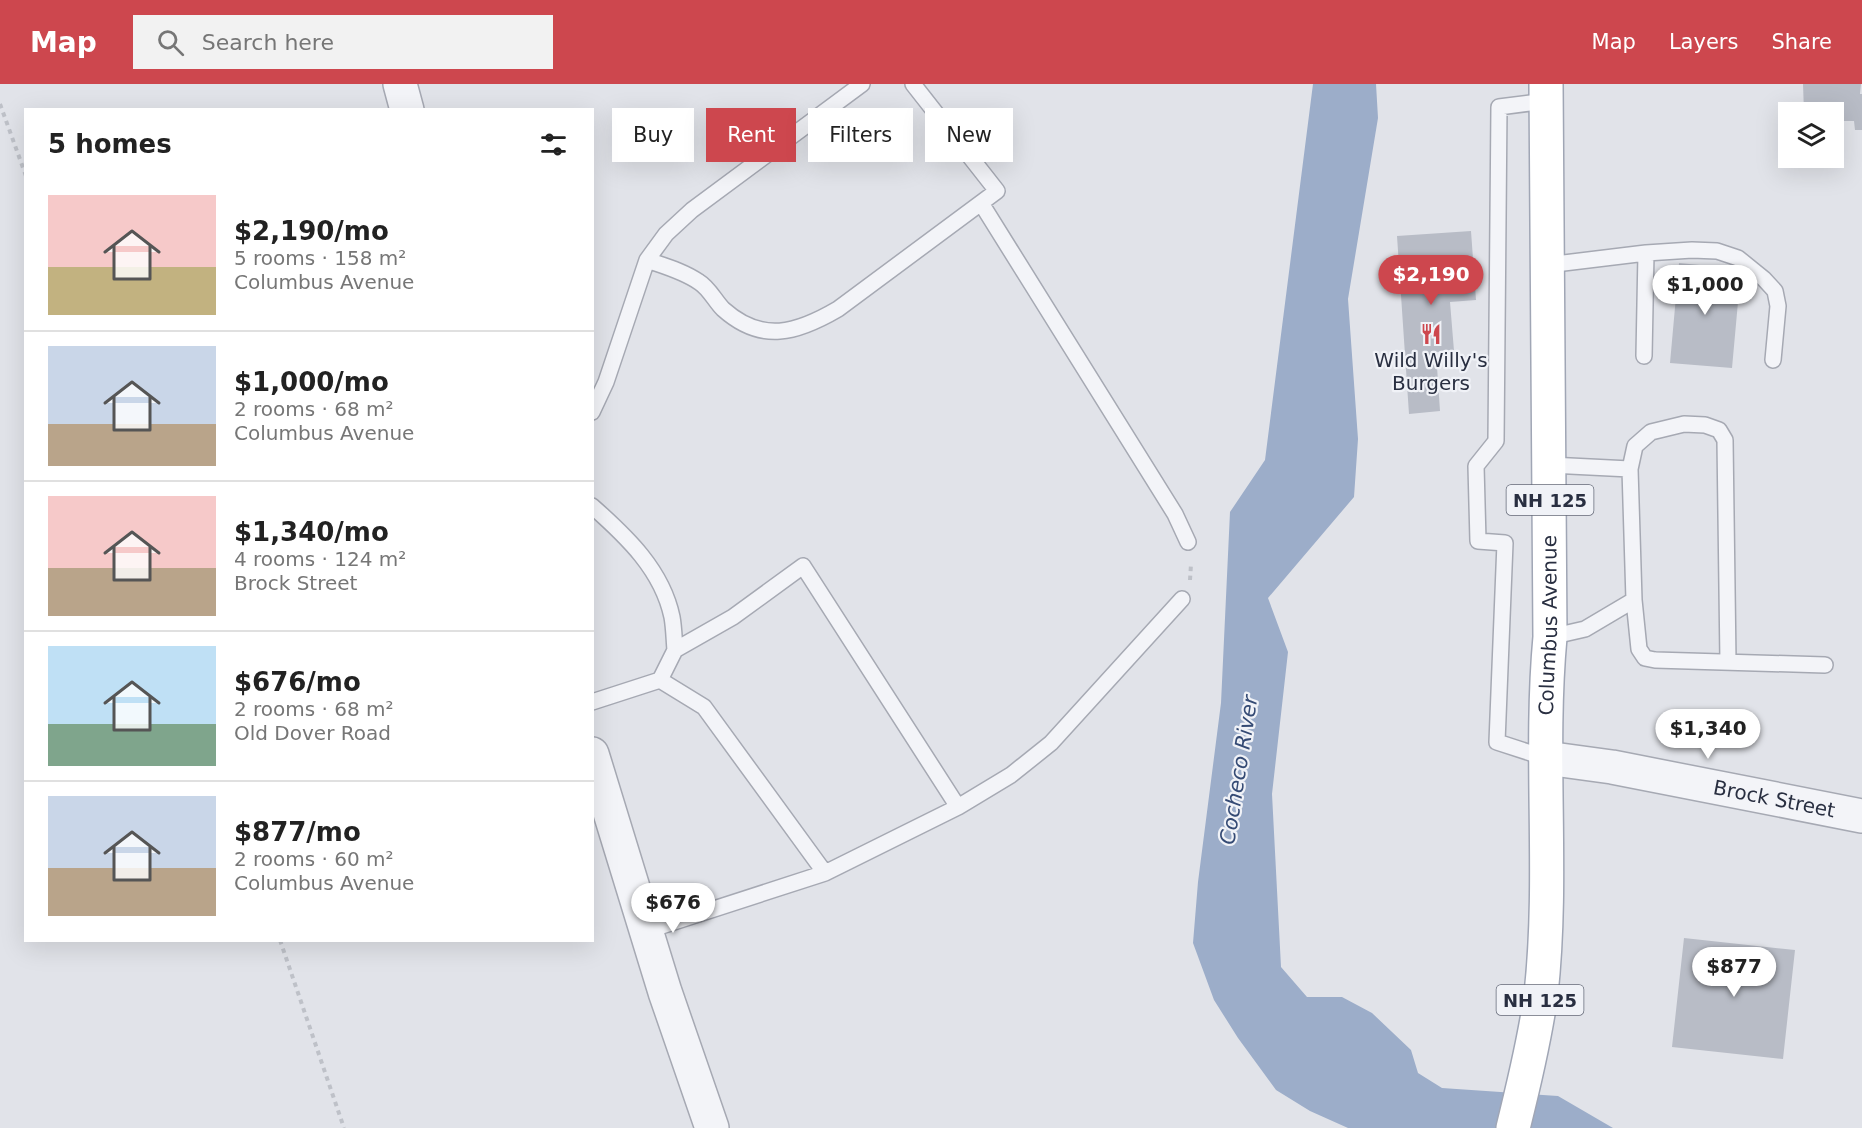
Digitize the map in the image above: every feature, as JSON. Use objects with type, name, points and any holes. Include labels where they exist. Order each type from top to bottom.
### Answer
[{"type":"main road","name":"Columbus Avenue","points":[[1513,1128],[1530,1059],[1541,993],[1546,915],[1545,691],[1550,638],[1550,465],[1546,92]]},
{"type":"street","points":[[400,84],[406,108]]},
{"type":"street","name":"Brock Street","points":[[1546,758],[1612,767],[1862,816]]},
{"type":"street","points":[[594,761],[646,931],[712,1128]]},
{"type":"lane","points":[[594,408],[606,382],[647,260],[666,234],[692,210],[862,84]]},
{"type":"lane","points":[[647,260],[683,273],[700,283],[722,308],[744,325],[766,332],[787,331],[812,324],[838,309],[997,191],[913,84]]},
{"type":"lane","points":[[1546,92],[1499,107],[1496,441],[1476,466],[1478,541],[1505,543],[1497,742],[1546,758]]},
{"type":"lane","points":[[981,203],[1175,514],[1188,542]]},
{"type":"lane","points":[[1547,265],[1692,250],[1717,251],[1738,258],[1775,291],[1778,306],[1773,360]]},
{"type":"lane","points":[[1644,356],[1646,254]]},
{"type":"lane","points":[[1728,662],[1725,440],[1719,430],[1705,424],[1684,424],[1651,432],[1635,446],[1630,469],[1634,600],[1639,649],[1645,658],[1654,660],[1825,665]]},
{"type":"lane","points":[[1550,465],[1630,469]]},
{"type":"lane","points":[[594,508],[625,535],[649,564],[663,590],[672,617],[675,650],[660,680],[594,701]]},
{"type":"lane","points":[[675,650],[733,617],[803,566],[958,807]]},
{"type":"lane","points":[[646,931],[825,873],[958,807],[1011,775],[1051,743],[1182,599]]},
{"type":"lane","points":[[1550,638],[1585,629],[1634,600]]},
{"type":"lane","points":[[660,680],[704,707],[825,873]]},
{"type":"path","points":[[0,104],[24,170]]},
{"type":"path","points":[[1182,599],[1191,581],[1188,542]]},
{"type":"path","points":[[281,942],[344,1128]]},
{"type":"water","name":"Cocheco River","points":[[1313,84],[1376,84],[1378,118],[1348,299],[1358,439],[1354,497],[1268,598],[1288,652],[1272,794],[1281,967],[1307,997],[1342,997],[1372,1013],[1411,1050],[1418,1073],[1442,1088],[1558,1096],[1613,1128],[1348,1128],[1310,1111],[1276,1090],[1214,1000],[1193,943],[1198,882],[1221,703],[1230,512],[1265,460]]},
{"type":"building","points":[[1803,84],[1861,84],[1862,130],[1855,130],[1854,121],[1844,121],[1844,102],[1804,102]]},
{"type":"building","points":[[1471,231],[1476,300],[1450,302],[1454,351],[1436,352],[1440,411],[1409,414],[1397,236]]},
{"type":"building","points":[[1679,263],[1741,269],[1732,368],[1670,363]]},
{"type":"building","points":[[1684,938],[1795,950],[1783,1059],[1672,1047]]},
{"type":"place","name":"Wild Willy's Burgers","points":[[1431,334]]}]
